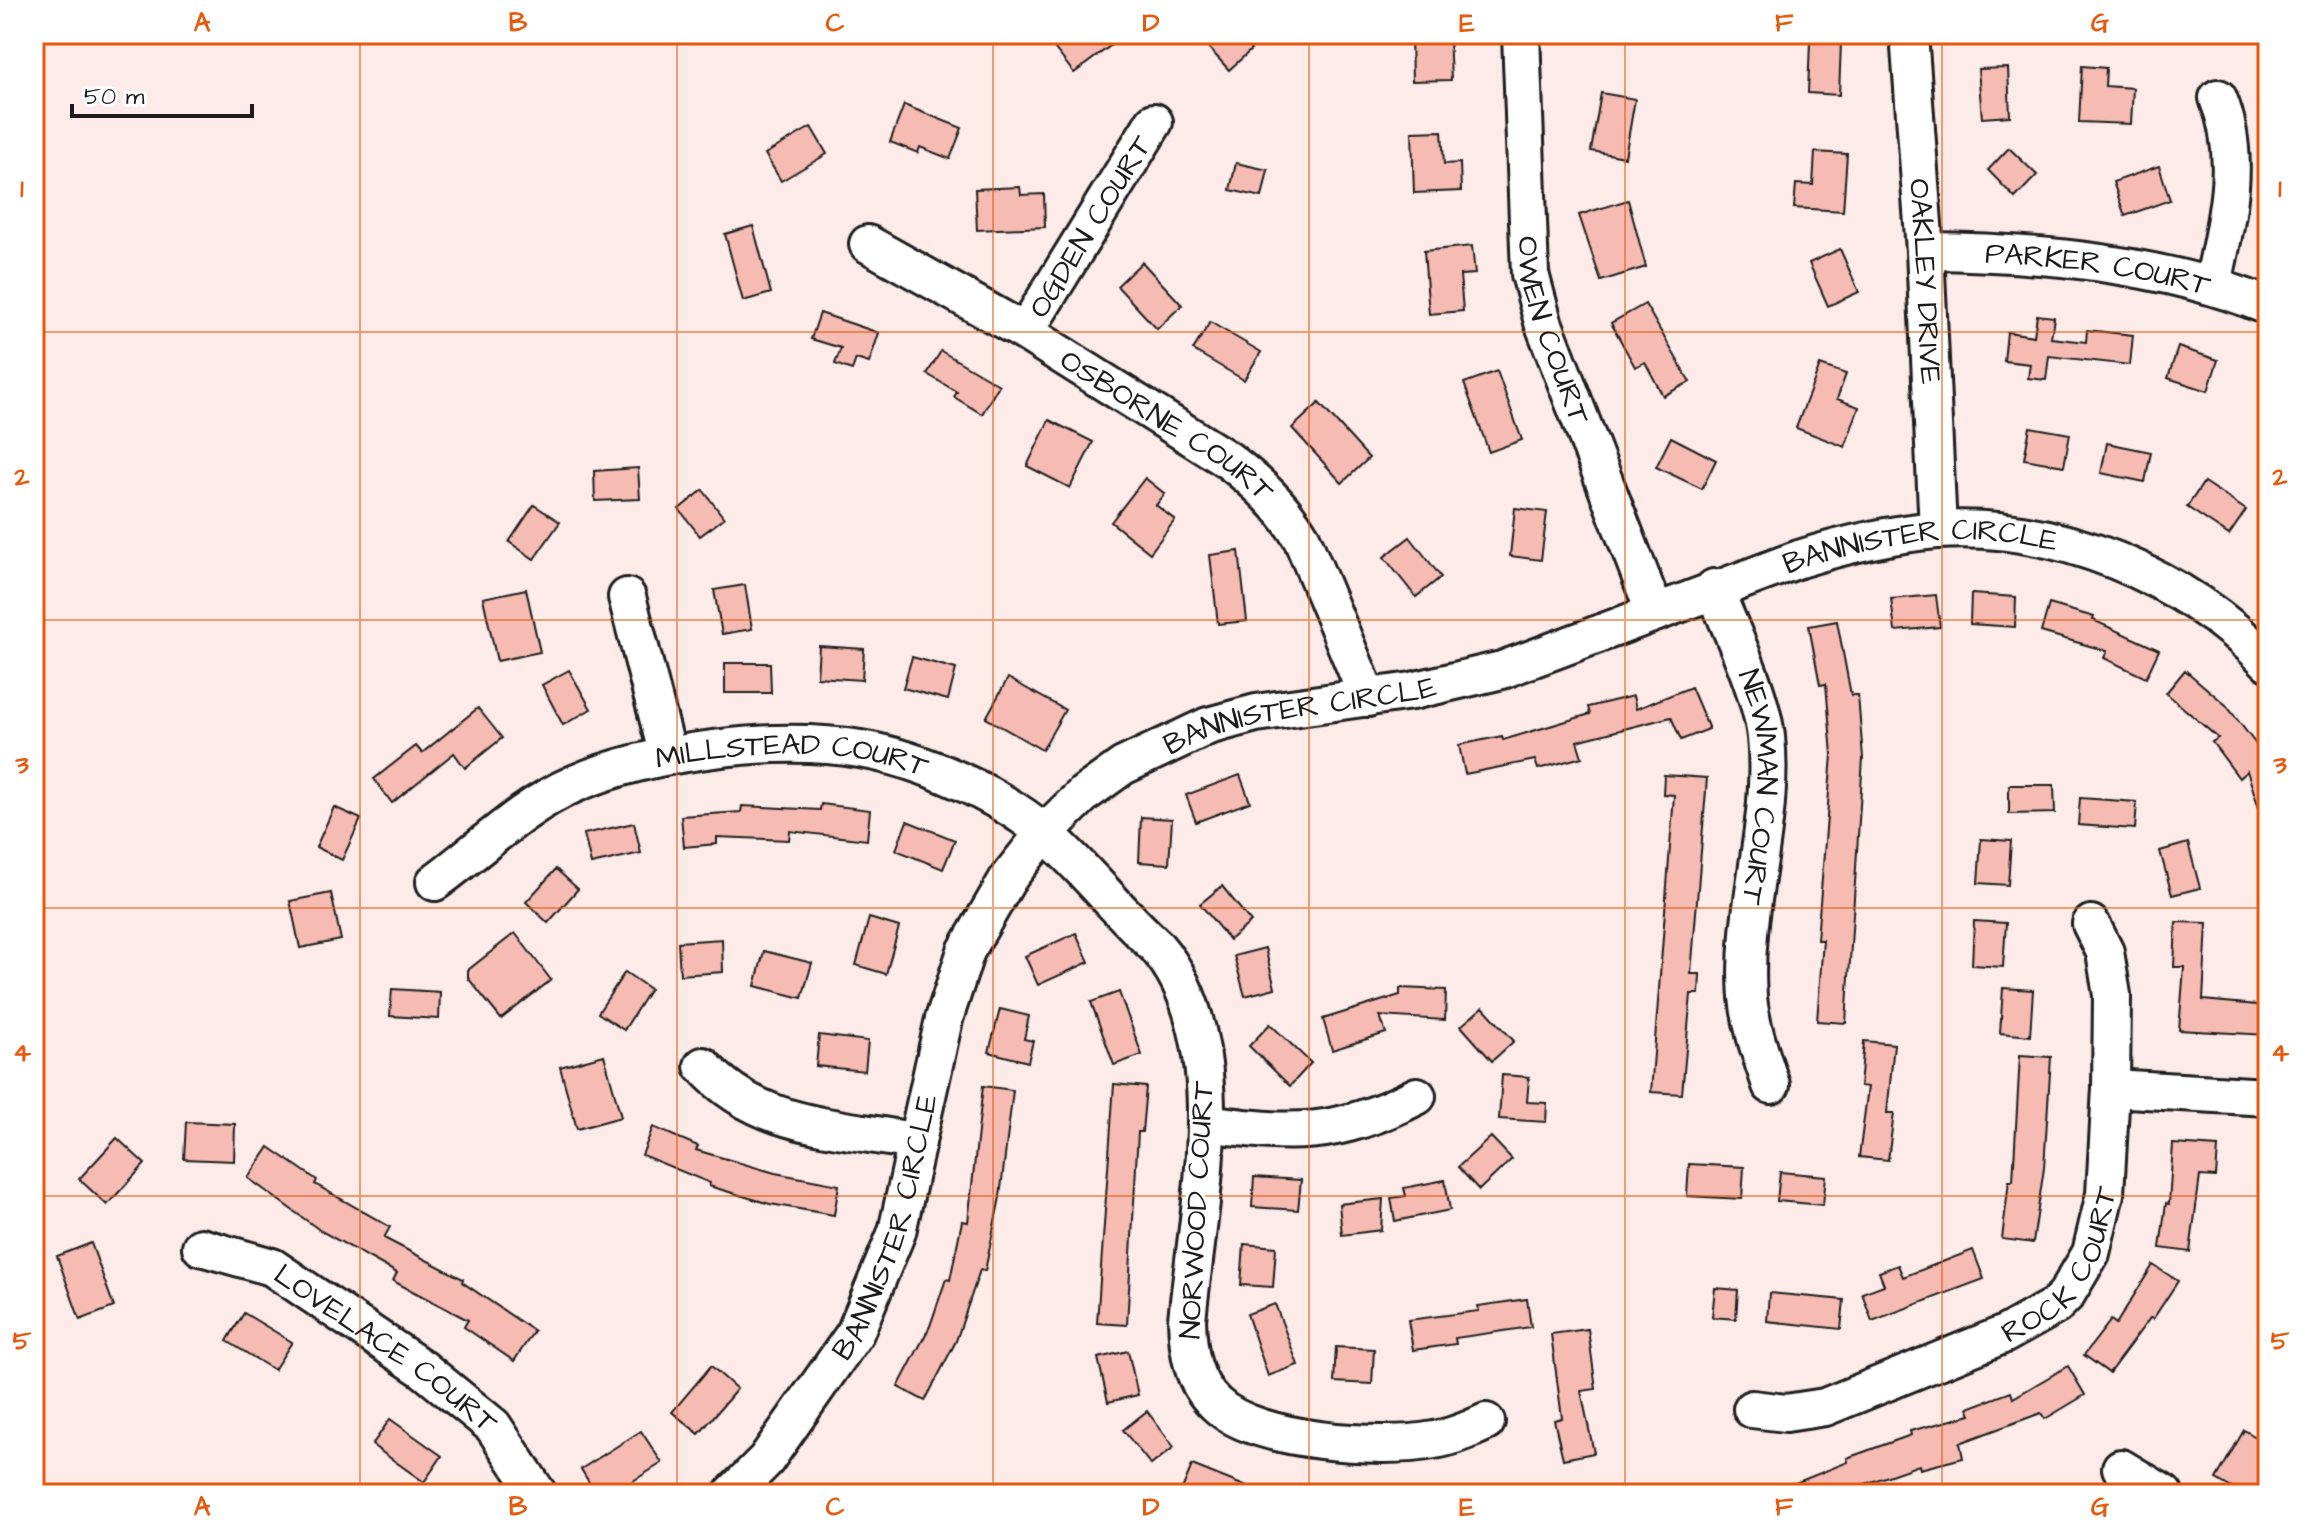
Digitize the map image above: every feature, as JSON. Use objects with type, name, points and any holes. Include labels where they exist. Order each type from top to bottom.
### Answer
[{"type":"street","name":"OWEN COURT","points":[[1521,34],[1530,274],[1543,322],[1654,611]]},
{"type":"street","name":"OAKLEY DRIVE","points":[[1909,34],[1925,251],[1938,530]]},
{"type":"street","points":[[2213,284],[2226,218],[2232,157],[2229,127],[2218,98]]},
{"type":"street","name":"OGDEN COURT","points":[[1025,332],[1154,122]]},
{"type":"street","name":"OSBORNE COURT","points":[[868,244],[1025,332],[1228,460],[1275,501],[1302,539],[1368,698]]},
{"type":"street","name":"PARKER COURT","points":[[1925,251],[1981,251],[2074,260],[2213,284],[2268,306]]},
{"type":"street","name":"BANNISTER CIRCLE","points":[[732,1494],[766,1460],[855,1333],[897,1232],[944,1019],[966,951],[992,903],[1044,833],[1084,794],[1123,766],[1164,744],[1208,726],[1256,713],[1368,698],[1502,670],[1606,633],[1714,588],[1842,546],[1938,530],[1987,530],[2063,543],[2113,559],[2174,589],[2218,618],[2268,662]]},
{"type":"street","name":"NEWMAN COURT","points":[[1714,588],[1762,712],[1766,737],[1767,789],[1748,993],[1756,1042],[1771,1085]]},
{"type":"street","points":[[627,597],[668,756]]},
{"type":"street","name":"MILLSTEAD COURT","points":[[435,882],[533,809],[572,785],[668,756],[756,747],[817,745],[860,749],[913,763],[959,782],[1044,833]]},
{"type":"street","name":"NORWOOD COURT","points":[[1044,833],[1156,946],[1181,980],[1199,1031],[1206,1123],[1187,1320],[1188,1350],[1194,1370],[1214,1403],[1231,1417],[1254,1427],[1282,1435],[1328,1439],[1400,1444],[1431,1441],[1454,1437],[1486,1422]]},
{"type":"street","name":"ROCK COURT","points":[[1752,1409],[1786,1413],[1825,1407],[2005,1334],[2055,1306],[2066,1295],[2084,1266],[2100,1222],[2111,1088],[2109,968],[2091,924]]},
{"type":"street","points":[[703,1066],[729,1091],[767,1113],[917,1142]]},
{"type":"street","points":[[2111,1088],[2268,1097]]},
{"type":"street","points":[[1206,1123],[1287,1133],[1316,1131],[1348,1126],[1417,1096]]},
{"type":"street","name":"LOVELACE COURT","points":[[201,1247],[272,1267],[423,1369],[493,1426],[538,1494]]},
{"type":"street","points":[[2121,1468],[2164,1494]]},
{"type":"building","points":[[1074,34],[1126,34],[1074,73],[1055,49]]},
{"type":"building","points":[[1196,34],[1237,34],[1251,50],[1229,70]]},
{"type":"building","points":[[1411,34],[1449,34],[1451,80],[1412,81]]},
{"type":"building","points":[[1810,41],[1841,42],[1839,95],[1808,93]]},
{"type":"building","points":[[2082,66],[2106,68],[2105,86],[2133,88],[2131,124],[2079,122]]},
{"type":"building","points":[[2008,68],[2010,116],[1982,118],[1978,69]]},
{"type":"building","points":[[1601,93],[1635,99],[1625,157],[1591,151]]},
{"type":"building","points":[[904,105],[962,128],[950,159],[920,147],[918,153],[890,142]]},
{"type":"building","points":[[811,127],[827,154],[781,181],[765,154]]},
{"type":"building","points":[[1442,131],[1444,164],[1460,163],[1461,191],[1414,193],[1412,132]]},
{"type":"building","points":[[2009,148],[2037,175],[2015,198],[1988,170]]},
{"type":"building","points":[[1815,152],[1847,154],[1843,211],[1794,208],[1796,184],[1813,185]]},
{"type":"building","points":[[1236,163],[1268,170],[1262,197],[1230,190]]},
{"type":"building","points":[[2159,166],[2170,200],[2125,216],[2113,182]]},
{"type":"building","points":[[1020,187],[1021,195],[1044,194],[1045,227],[977,230],[975,189]]},
{"type":"building","points":[[1628,200],[1646,267],[1601,281],[1579,215]]},
{"type":"building","points":[[753,226],[771,293],[743,301],[725,234]]},
{"type":"building","points":[[1472,246],[1475,274],[1460,275],[1463,311],[1429,314],[1424,251]]},
{"type":"building","points":[[1840,249],[1859,292],[1828,306],[1809,263]]},
{"type":"building","points":[[1142,262],[1182,305],[1157,329],[1117,286]]},
{"type":"building","points":[[1645,304],[1690,382],[1663,396],[1645,362],[1635,367],[1611,323]]},
{"type":"building","points":[[820,313],[879,333],[869,363],[856,359],[852,370],[835,364],[841,348],[811,339]]},
{"type":"building","points":[[2037,315],[2054,317],[2051,338],[2086,342],[2087,330],[2133,335],[2130,365],[2049,356],[2046,380],[2028,378],[2030,364],[2004,361],[2007,332],[2034,336]]},
{"type":"building","points":[[1210,322],[1261,352],[1244,380],[1193,350]]},
{"type":"building","points":[[2178,347],[2218,360],[2208,391],[2168,378]]},
{"type":"building","points":[[941,351],[999,385],[982,414],[954,397],[957,392],[927,374]]},
{"type":"building","points":[[1820,365],[1846,374],[1837,399],[1859,407],[1845,447],[1796,428]]},
{"type":"building","points":[[1497,371],[1522,440],[1489,452],[1464,383]]},
{"type":"building","points":[[1319,403],[1369,458],[1342,483],[1292,428]]},
{"type":"building","points":[[1049,420],[1093,442],[1070,488],[1027,466]]},
{"type":"building","points":[[2030,427],[2070,434],[2064,466],[2024,459]]},
{"type":"building","points":[[1671,437],[1716,460],[1702,489],[1656,467]]},
{"type":"building","points":[[2107,443],[2151,452],[2145,482],[2101,473]]},
{"type":"building","points":[[638,468],[640,499],[595,501],[594,471]]},
{"type":"building","points":[[1145,478],[1165,494],[1156,505],[1175,520],[1150,553],[1111,522]]},
{"type":"building","points":[[2204,482],[2246,510],[2229,535],[2187,507]]},
{"type":"building","points":[[703,490],[724,518],[700,536],[679,509]]},
{"type":"building","points":[[534,505],[560,522],[534,559],[509,542]]},
{"type":"building","points":[[1515,508],[1547,512],[1541,560],[1510,556]]},
{"type":"building","points":[[1410,537],[1441,577],[1416,597],[1384,557]]},
{"type":"building","points":[[1239,551],[1247,621],[1218,624],[1210,555]]},
{"type":"building","points":[[745,585],[752,629],[722,634],[714,590]]},
{"type":"building","points":[[526,589],[540,652],[497,661],[483,598]]},
{"type":"building","points":[[1971,594],[2016,597],[2015,627],[1970,624]]},
{"type":"building","points":[[1936,595],[1940,627],[1895,631],[1891,599]]},
{"type":"building","points":[[2049,604],[2094,617],[2093,620],[2159,650],[2146,678],[2104,658],[2107,651],[2041,632]]},
{"type":"building","points":[[1837,621],[1851,695],[1858,695],[1863,758],[1846,1023],[1817,1021],[1823,940],[1817,940],[1832,755],[1826,684],[1820,685],[1809,626]]},
{"type":"building","points":[[819,646],[864,649],[862,680],[817,677]]},
{"type":"building","points":[[912,657],[956,669],[948,700],[903,688]]},
{"type":"building","points":[[725,663],[770,663],[771,693],[725,693]]},
{"type":"building","points":[[569,670],[591,709],[563,725],[542,685]]},
{"type":"building","points":[[2185,670],[2226,705],[2268,760],[2268,822],[2264,823],[2247,771],[2239,778],[2212,742],[2218,738],[2166,693]]},
{"type":"building","points":[[1008,678],[1065,710],[1042,750],[986,718]]},
{"type":"building","points":[[1691,687],[1709,729],[1681,740],[1671,717],[1577,741],[1582,757],[1538,769],[1535,760],[1465,774],[1459,745],[1502,736],[1503,740],[1590,714],[1588,707],[1633,696],[1636,709]]},
{"type":"building","points":[[478,708],[502,738],[465,768],[454,753],[392,803],[374,779],[416,746],[422,753]]},
{"type":"building","points":[[1240,775],[1250,802],[1196,822],[1186,795]]},
{"type":"building","points":[[1664,775],[1707,778],[1691,974],[1700,974],[1699,994],[1691,994],[1682,1094],[1651,1092],[1674,795],[1663,794]]},
{"type":"building","points":[[2009,785],[2054,785],[2055,813],[2009,814]]},
{"type":"building","points":[[2080,798],[2137,802],[2135,829],[2078,825]]},
{"type":"building","points":[[821,804],[870,810],[867,840],[790,831],[789,840],[717,837],[717,844],[684,847],[681,816],[741,812],[742,806],[820,810]]},
{"type":"building","points":[[334,807],[361,819],[342,860],[316,847]]},
{"type":"building","points":[[1141,817],[1172,819],[1169,864],[1139,862]]},
{"type":"building","points":[[907,821],[955,840],[943,869],[896,850]]},
{"type":"building","points":[[634,823],[641,853],[591,864],[584,834]]},
{"type":"building","points":[[1981,839],[2011,841],[2008,885],[1978,883]]},
{"type":"building","points":[[2188,843],[2200,888],[2172,895],[2160,851]]},
{"type":"building","points":[[556,869],[578,889],[548,923],[526,902]]},
{"type":"building","points":[[1222,886],[1251,922],[1229,940],[1200,904]]},
{"type":"building","points":[[331,893],[341,940],[300,948],[290,901]]},
{"type":"building","points":[[869,918],[899,927],[886,974],[856,965]]},
{"type":"building","points":[[1974,921],[2006,923],[2003,967],[1972,965]]},
{"type":"building","points":[[2176,922],[2207,923],[2203,1000],[2268,1006],[2268,1035],[2179,1030],[2184,967],[2174,967]]},
{"type":"building","points":[[515,933],[551,980],[501,1019],[468,978],[468,970]]},
{"type":"building","points":[[1076,933],[1089,962],[1038,985],[1025,956]]},
{"type":"building","points":[[722,939],[723,972],[680,975],[678,942]]},
{"type":"building","points":[[1265,948],[1275,988],[1245,996],[1234,956]]},
{"type":"building","points":[[764,951],[812,963],[802,998],[755,986]]},
{"type":"building","points":[[625,972],[650,989],[624,1030],[598,1013]]},
{"type":"building","points":[[1400,988],[1446,990],[1445,1020],[1380,1016],[1386,1033],[1332,1050],[1323,1019],[1400,995]]},
{"type":"building","points":[[2003,988],[2033,990],[2030,1036],[2000,1033]]},
{"type":"building","points":[[392,989],[440,992],[439,1019],[390,1016]]},
{"type":"building","points":[[1119,992],[1142,1055],[1114,1065],[1091,1002]]},
{"type":"building","points":[[1483,1007],[1514,1041],[1492,1061],[1461,1026]]},
{"type":"building","points":[[1000,1009],[1029,1016],[1024,1039],[1033,1041],[1028,1062],[989,1052]]},
{"type":"building","points":[[1270,1024],[1311,1063],[1290,1086],[1249,1046]]},
{"type":"building","points":[[819,1035],[868,1041],[865,1071],[816,1066]]},
{"type":"building","points":[[1864,1041],[1894,1044],[1887,1113],[1894,1113],[1888,1160],[1859,1157],[1868,1087],[1860,1086]]},
{"type":"building","points":[[604,1055],[621,1117],[577,1129],[560,1067]]},
{"type":"building","points":[[2020,1055],[2051,1057],[2044,1168],[2033,1243],[2002,1239],[2009,1181],[2013,1181]]},
{"type":"building","points":[[1502,1075],[1529,1077],[1527,1102],[1547,1103],[1546,1122],[1499,1119]]},
{"type":"building","points":[[1114,1084],[1146,1087],[1142,1132],[1138,1132],[1127,1325],[1097,1323]]},
{"type":"building","points":[[983,1086],[1013,1090],[1000,1197],[985,1271],[980,1270],[956,1341],[925,1401],[898,1387],[930,1326],[946,1279],[950,1280],[962,1221],[968,1222]]},
{"type":"building","points":[[186,1122],[235,1124],[234,1161],[184,1159]]},
{"type":"building","points":[[653,1127],[698,1146],[696,1150],[775,1173],[839,1185],[834,1215],[770,1204],[709,1186],[710,1183],[642,1155]]},
{"type":"building","points":[[1491,1137],[1512,1159],[1479,1190],[1458,1167]]},
{"type":"building","points":[[117,1138],[145,1164],[107,1205],[79,1179]]},
{"type":"building","points":[[2173,1144],[2218,1147],[2216,1177],[2200,1176],[2190,1252],[2160,1248],[2166,1203],[2169,1204]]},
{"type":"building","points":[[269,1147],[317,1180],[315,1184],[390,1227],[384,1238],[463,1279],[462,1282],[534,1331],[514,1361],[464,1327],[468,1320],[393,1281],[397,1273],[321,1231],[248,1178]]},
{"type":"building","points":[[1689,1164],[1744,1167],[1742,1199],[1687,1196]]},
{"type":"building","points":[[1780,1172],[1826,1176],[1823,1205],[1777,1201]]},
{"type":"building","points":[[1254,1177],[1301,1180],[1298,1210],[1252,1207]]},
{"type":"building","points":[[1445,1180],[1450,1210],[1395,1221],[1391,1198],[1406,1196],[1404,1188]]},
{"type":"building","points":[[1383,1199],[1381,1230],[1342,1235],[1339,1204]]},
{"type":"building","points":[[91,1243],[114,1307],[80,1320],[57,1256]]},
{"type":"building","points":[[1244,1244],[1276,1247],[1273,1287],[1241,1285]]},
{"type":"building","points":[[1973,1250],[1984,1279],[1872,1321],[1862,1293],[1884,1285],[1879,1272],[1898,1265],[1903,1277]]},
{"type":"building","points":[[2153,1265],[2178,1281],[2153,1319],[2150,1318],[2109,1373],[2084,1355],[2111,1320],[2116,1324]]},
{"type":"building","points":[[1715,1288],[1738,1290],[1736,1319],[1712,1317]]},
{"type":"building","points":[[1769,1293],[1844,1300],[1841,1329],[1767,1321]]},
{"type":"building","points":[[1527,1299],[1531,1327],[1455,1338],[1456,1344],[1413,1350],[1408,1320],[1479,1311],[1478,1306]]},
{"type":"building","points":[[1275,1304],[1298,1365],[1268,1376],[1247,1314]]},
{"type":"building","points":[[244,1313],[292,1342],[274,1370],[227,1341]]},
{"type":"building","points":[[1588,1329],[1596,1389],[1581,1391],[1594,1453],[1563,1459],[1554,1420],[1562,1418],[1551,1334]]},
{"type":"building","points":[[1336,1347],[1374,1349],[1372,1384],[1334,1382]]},
{"type":"building","points":[[1128,1351],[1138,1395],[1108,1402],[1098,1358]]},
{"type":"building","points":[[711,1366],[737,1389],[699,1434],[672,1412]]},
{"type":"building","points":[[2068,1366],[2085,1395],[2045,1419],[2041,1413],[1960,1443],[1963,1458],[1920,1469],[1919,1465],[1837,1494],[1768,1494],[1848,1462],[1847,1458],[1911,1435],[1910,1431],[1971,1415],[1968,1408],[2011,1392],[2013,1398]]},
{"type":"building","points":[[1147,1411],[1174,1447],[1151,1465],[1123,1430]]},
{"type":"building","points":[[390,1419],[442,1456],[424,1482],[372,1445]]},
{"type":"building","points":[[2244,1430],[2268,1444],[2268,1494],[2242,1494],[2216,1479]]},
{"type":"building","points":[[641,1431],[662,1463],[612,1494],[596,1494],[581,1469]]},
{"type":"building","points":[[1192,1465],[1262,1493],[1262,1494],[1180,1494]]}]
